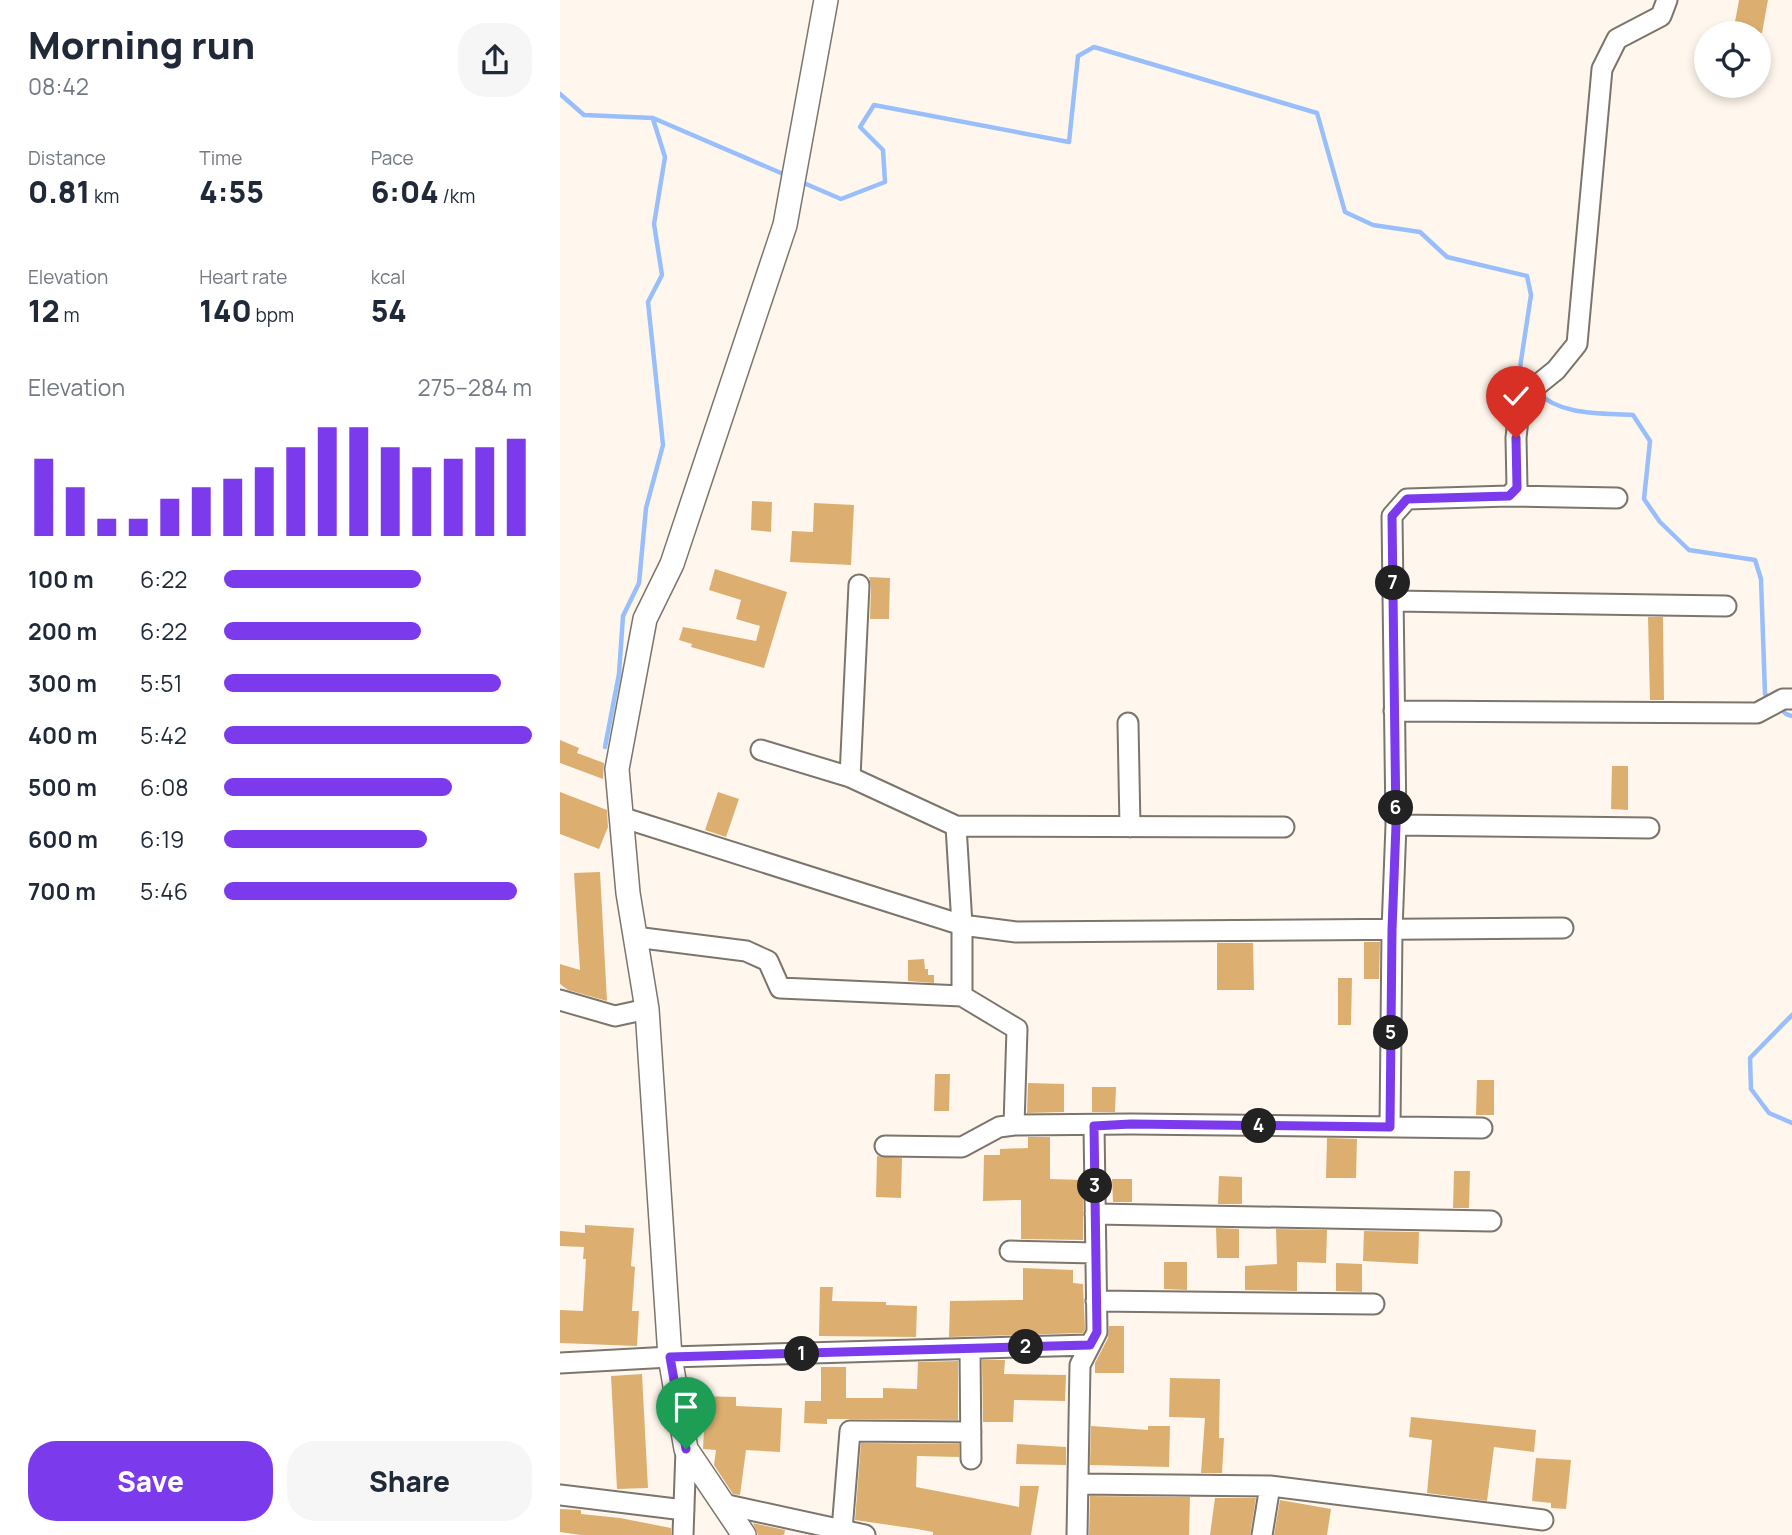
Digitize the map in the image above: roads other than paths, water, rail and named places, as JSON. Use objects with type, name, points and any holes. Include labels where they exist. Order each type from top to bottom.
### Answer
[{"type":"main road","points":[[744,1535],[686,1449],[670,1357],[648,1009],[628,893],[617,769],[645,619],[672,564],[785,225],[826,0]]},
{"type":"street","points":[[1509,496],[1517,488],[1516,438],[1520,399],[1545,381],[1577,344],[1602,69],[1617,39],[1661,16],[1667,0]]},
{"type":"street","points":[[1390,1127],[1396,825],[1392,516],[1407,499],[1509,496],[1618,498]]},
{"type":"street","points":[[850,777],[859,586]]},
{"type":"street","points":[[1393,601],[1726,606]]},
{"type":"street","points":[[1394,711],[1757,713],[1788,699]]},
{"type":"street","points":[[1128,723],[1130,827]]},
{"type":"street","points":[[761,750],[850,777],[956,826],[1284,827]]},
{"type":"street","points":[[621,817],[962,925],[1016,932],[1563,928]]},
{"type":"street","points":[[1396,825],[1649,828]]},
{"type":"street","points":[[956,826],[962,925],[962,996]]},
{"type":"street","points":[[635,937],[746,951],[768,961],[780,988],[962,996],[1017,1029],[1014,1125]]},
{"type":"street","points":[[560,1000],[615,1016],[648,1009]]},
{"type":"street","points":[[885,1146],[962,1147],[999,1127],[1014,1125],[1482,1128]]},
{"type":"street","points":[[1077,1535],[1080,1365],[1097,1332],[1094,1126]]},
{"type":"street","points":[[1095,1214],[1491,1221]]},
{"type":"street","points":[[1010,1251],[1096,1253]]},
{"type":"street","points":[[1096,1301],[1374,1304]]},
{"type":"street","points":[[560,1363],[670,1357],[1090,1345]]},
{"type":"street","points":[[970,1349],[971,1459]]},
{"type":"street","points":[[842,1530],[850,1432],[971,1432]]},
{"type":"street","points":[[683,1535],[686,1449]]},
{"type":"street","points":[[1078,1484],[1270,1486],[1543,1520]]},
{"type":"street","points":[[1262,1535],[1270,1486]]},
{"type":"street","points":[[560,1494],[684,1510]]},
{"type":"street","points":[[723,1504],[866,1535]]},
{"type":"waterway","points":[[799,181],[841,199],[885,182],[883,150],[860,127],[874,105],[1069,142],[1078,56],[1094,47],[1317,113],[1345,212],[1373,225],[1420,232],[1447,257],[1527,276],[1531,295],[1519,374],[1528,383]]},
{"type":"waterway","points":[[560,94],[584,115],[653,118],[788,176]]},
{"type":"waterway","points":[[605,747],[619,674],[623,616],[639,583],[646,508],[663,445],[648,302],[662,275],[654,224],[665,157],[653,119]]},
{"type":"waterway","points":[[1537,392],[1547,400],[1569,409],[1633,415],[1650,441],[1644,499],[1660,522],[1689,550],[1755,560],[1761,579],[1765,694],[1770,698]]},
{"type":"waterway","points":[[1779,707],[1792,716]]},
{"type":"waterway","points":[[1792,1015],[1750,1058],[1751,1089],[1769,1113],[1792,1123]]}]
